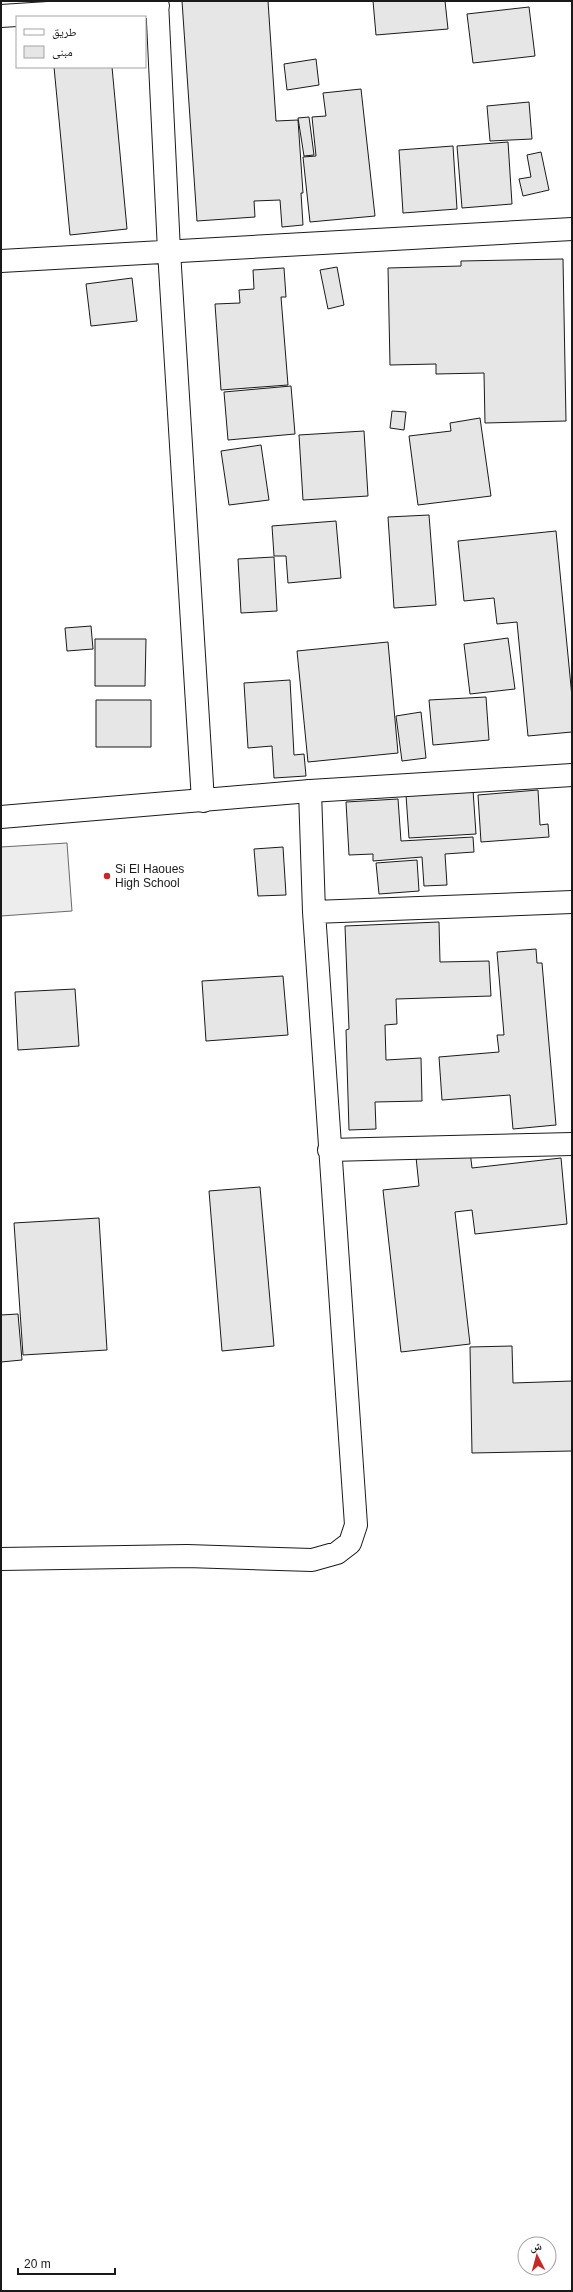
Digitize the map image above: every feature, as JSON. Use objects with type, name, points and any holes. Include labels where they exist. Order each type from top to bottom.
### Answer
[{"type":"street","points":[[1,16],[157,3],[169,251],[203,801]]},
{"type":"street","points":[[1,261],[572,229]]},
{"type":"street","points":[[1,817],[310,791],[572,775]]},
{"type":"street","points":[[1,1558],[187,1556],[312,1560],[337,1553],[350,1543],[356,1525],[329,1150],[314,912],[310,791]]},
{"type":"street","points":[[314,912],[572,902]]},
{"type":"street","points":[[329,1150],[572,1144]]},
{"type":"shaded area","points":[[67,843],[72,911],[1,916],[1,847]]},
{"type":"building","points":[[182,1],[268,1],[276,121],[298,120],[303,193],[301,193],[303,225],[282,227],[280,200],[254,201],[255,217],[197,221]]},
{"type":"building","points":[[373,1],[445,1],[448,29],[376,35]]},
{"type":"building","points":[[529,7],[535,56],[473,63],[467,14]]},
{"type":"building","points":[[316,59],[319,85],[287,90],[284,64]]},
{"type":"building","points":[[54,68],[112,68],[127,229],[70,235]]},
{"type":"building","points":[[361,89],[375,216],[310,222],[303,157],[316,156],[312,117],[326,116],[323,93]]},
{"type":"building","points":[[529,102],[532,139],[490,141],[487,106]]},
{"type":"building","points":[[309,117],[314,155],[304,156],[298,118]]},
{"type":"building","points":[[508,142],[512,204],[462,208],[457,146]]},
{"type":"building","points":[[453,146],[457,209],[403,213],[399,150]]},
{"type":"building","points":[[541,152],[549,190],[523,196],[519,179],[531,177],[527,155]]},
{"type":"building","points":[[563,259],[566,421],[485,423],[484,373],[436,374],[436,364],[390,365],[388,268],[461,266],[461,261]]},
{"type":"building","points":[[337,267],[344,305],[328,309],[320,270]]},
{"type":"building","points":[[284,268],[286,297],[281,297],[288,385],[221,390],[215,304],[240,303],[239,290],[254,289],[253,270]]},
{"type":"building","points":[[132,278],[137,321],[91,326],[86,284]]},
{"type":"building","points":[[291,386],[295,434],[228,440],[224,392]]},
{"type":"building","points":[[392,411],[406,412],[404,430],[390,428]]},
{"type":"building","points":[[480,418],[491,496],[418,505],[409,436],[451,431],[450,423]]},
{"type":"building","points":[[364,431],[368,496],[303,500],[299,435]]},
{"type":"building","points":[[261,445],[269,500],[229,505],[221,451]]},
{"type":"building","points":[[429,515],[436,605],[394,608],[388,517]]},
{"type":"building","points":[[336,521],[341,578],[288,583],[286,556],[274,556],[272,526]]},
{"type":"building","points":[[556,531],[572,697],[572,732],[528,736],[517,622],[497,624],[494,598],[464,601],[458,541]]},
{"type":"building","points":[[274,557],[277,611],[241,613],[238,559]]},
{"type":"building","points":[[91,626],[93,649],[67,651],[65,628]]},
{"type":"building","points":[[508,638],[515,689],[470,694],[464,644]]},
{"type":"building","points":[[95,639],[146,639],[145,686],[95,686]]},
{"type":"building","points":[[388,642],[398,753],[308,762],[297,651]]},
{"type":"building","points":[[290,680],[294,755],[304,754],[306,776],[274,778],[272,746],[248,748],[244,683]]},
{"type":"building","points":[[486,697],[489,740],[433,745],[429,700]]},
{"type":"building","points":[[96,700],[151,700],[151,747],[96,747]]},
{"type":"building","points":[[421,712],[426,758],[402,761],[396,716]]},
{"type":"building","points":[[473,790],[476,834],[409,838],[406,795]]},
{"type":"building","points":[[538,790],[540,825],[548,824],[549,837],[481,842],[478,795]]},
{"type":"building","points":[[398,799],[401,841],[473,837],[474,852],[445,854],[447,885],[424,886],[422,857],[373,861],[373,854],[349,855],[346,802]]},
{"type":"building","points":[[283,847],[286,895],[258,896],[254,849]]},
{"type":"building","points":[[417,860],[419,891],[379,894],[376,863]]},
{"type":"building","points":[[439,922],[440,962],[489,961],[491,996],[396,999],[397,1024],[385,1025],[386,1060],[421,1058],[422,1101],[375,1102],[376,1129],[349,1130],[346,1030],[349,1029],[345,926]]},
{"type":"building","points":[[536,949],[537,963],[542,963],[556,1125],[513,1129],[510,1095],[442,1100],[439,1057],[499,1052],[497,1035],[504,1035],[497,952]]},
{"type":"building","points":[[283,976],[288,1035],[206,1041],[202,981]]},
{"type":"building","points":[[75,989],[79,1046],[18,1050],[15,992]]},
{"type":"building","points":[[470,1151],[472,1168],[561,1158],[567,1224],[475,1234],[472,1210],[455,1212],[470,1344],[401,1352],[383,1190],[419,1186],[416,1157]]},
{"type":"building","points":[[260,1187],[274,1346],[222,1351],[209,1191]]},
{"type":"building","points":[[99,1218],[107,1350],[23,1355],[14,1223]]},
{"type":"building","points":[[18,1314],[22,1360],[1,1362],[1,1315]]},
{"type":"building","points":[[512,1346],[513,1383],[572,1381],[572,1451],[472,1453],[470,1347]]},
{"type":"place","name":"Si El Haoues High School","points":[[107,876]]}]
